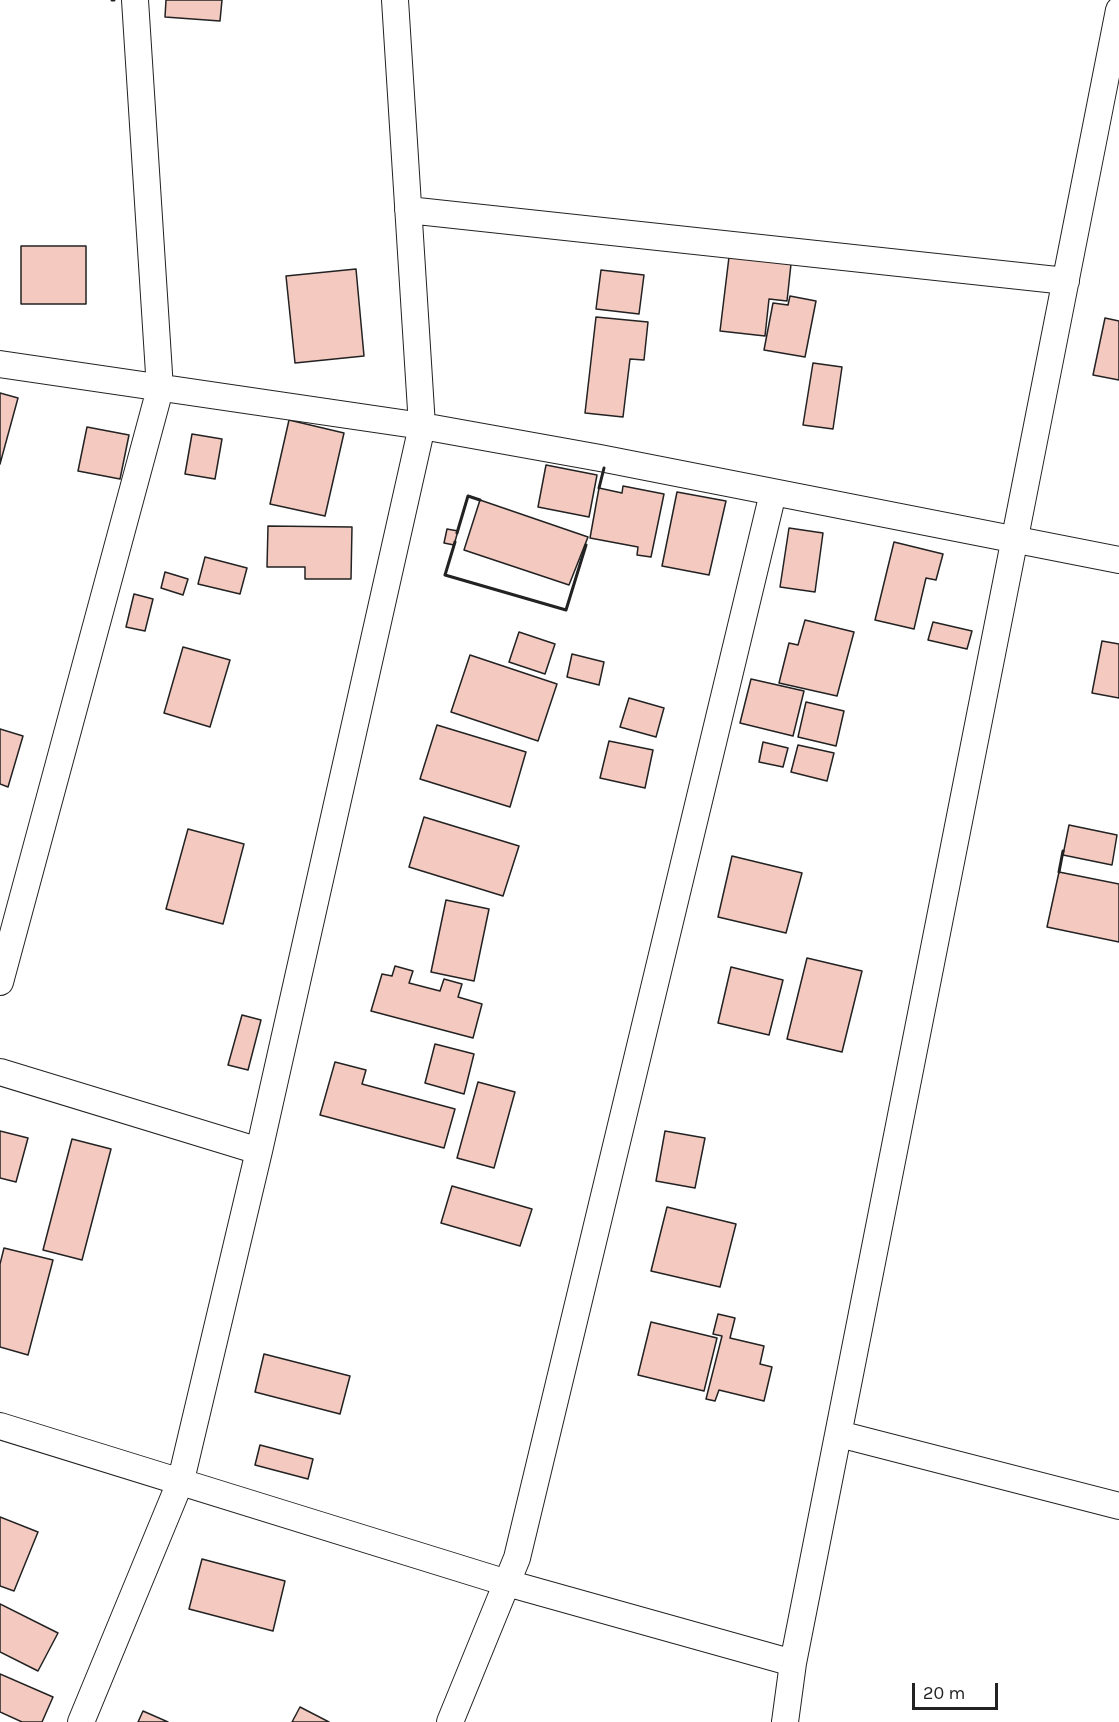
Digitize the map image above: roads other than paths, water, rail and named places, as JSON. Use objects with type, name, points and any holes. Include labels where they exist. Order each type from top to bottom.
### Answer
[{"type":"street","points":[[0,982],[160,389],[135,0]]},
{"type":"street","points":[[81,1722],[181,1480],[259,1151],[422,426],[395,0]]},
{"type":"street","points":[[785,1722],[793,1663],[1119,10]]},
{"type":"street","points":[[408,210],[1066,281]]},
{"type":"street","points":[[0,364],[422,426],[600,458],[1119,560]]},
{"type":"street","points":[[450,1722],[520,1546],[773,493]]},
{"type":"street","points":[[0,1072],[259,1151]]},
{"type":"street","points":[[0,1426],[181,1480],[507,1583],[793,1663]]},
{"type":"street","points":[[838,1434],[1119,1506]]}]
